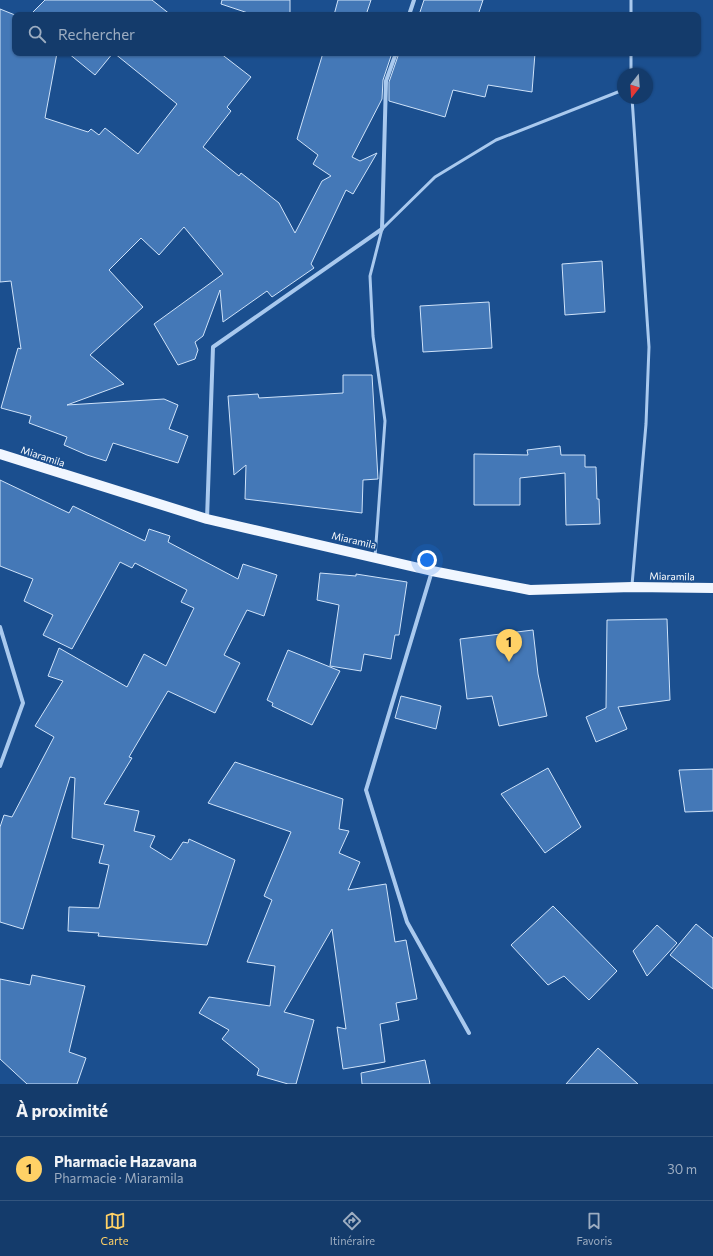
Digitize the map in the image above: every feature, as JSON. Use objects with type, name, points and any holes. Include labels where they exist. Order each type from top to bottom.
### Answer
[{"type":"main road","name":"Miaramila","points":[[0,454],[206,519],[432,571],[530,590],[632,587],[713,588]]},
{"type":"street","points":[[410,12],[414,0]]},
{"type":"street","points":[[206,519],[213,347],[382,229],[386,81],[395,56]]},
{"type":"street","points":[[432,571],[366,790],[407,922],[469,1033]]},
{"type":"street","points":[[0,627],[23,703],[0,766]]},
{"type":"lane","points":[[630,0],[631,12]]},
{"type":"lane","points":[[631,56],[631,68]]},
{"type":"lane","points":[[375,557],[385,421],[373,336],[370,276],[382,229],[435,177],[496,140],[617,92]]},
{"type":"lane","points":[[632,104],[649,347],[646,424],[632,587]]},
{"type":"building","points":[[45,0],[152,0],[167,12],[33,12]]},
{"type":"building","points":[[222,0],[290,0],[290,12],[245,12],[221,4]]},
{"type":"building","points":[[338,0],[371,0],[367,12],[335,12]]},
{"type":"building","points":[[424,0],[483,0],[479,12],[420,12]]},
{"type":"building","points":[[0,9],[12,14],[12,56],[56,56],[45,118],[88,132],[91,129],[99,135],[105,128],[138,154],[177,104],[118,56],[224,56],[251,77],[227,107],[231,111],[203,147],[239,176],[241,173],[279,203],[295,233],[322,181],[331,176],[313,164],[318,155],[297,139],[322,56],[391,56],[383,80],[382,99],[352,157],[360,161],[377,153],[353,194],[346,190],[311,264],[314,268],[272,297],[267,291],[223,322],[220,290],[203,336],[195,342],[198,350],[195,359],[178,365],[154,324],[223,274],[184,227],[159,255],[141,238],[109,270],[143,307],[90,355],[124,384],[67,405],[164,399],[178,405],[169,429],[188,436],[178,463],[113,443],[106,461],[64,445],[67,437],[29,423],[31,416],[1,408],[18,348],[21,349],[11,281],[0,282]]},
{"type":"building","points":[[72,56],[111,56],[95,75]]},
{"type":"building","points":[[398,56],[535,56],[532,92],[488,85],[485,97],[453,90],[445,117],[389,101],[389,82]]},
{"type":"building","points":[[602,261],[605,312],[565,315],[562,264]]},
{"type":"building","points":[[489,302],[492,348],[423,352],[420,306]]},
{"type":"building","points":[[343,375],[372,375],[378,479],[363,480],[362,513],[245,499],[246,465],[234,475],[228,396],[258,394],[259,398],[343,393]]},
{"type":"building","points":[[560,446],[561,455],[585,455],[585,467],[596,467],[597,499],[599,499],[600,524],[566,525],[565,473],[520,478],[520,505],[474,505],[474,454],[528,455],[527,450]]},
{"type":"building","points":[[0,480],[69,513],[73,506],[145,541],[149,529],[170,536],[168,542],[238,579],[243,564],[277,575],[264,616],[247,610],[224,655],[240,663],[215,713],[168,691],[129,757],[132,758],[104,804],[139,811],[134,831],[155,836],[150,847],[171,860],[183,842],[188,843],[189,839],[235,860],[207,945],[98,936],[99,933],[68,931],[69,907],[99,908],[109,865],[99,863],[104,845],[72,838],[75,778],[70,777],[23,929],[0,922],[0,827],[4,815],[12,817],[54,737],[35,726],[63,681],[48,676],[59,648],[127,687],[144,654],[166,666],[194,608],[181,602],[187,590],[135,563],[132,568],[120,562],[72,649],[43,635],[53,615],[24,601],[33,579],[0,566]]},
{"type":"building","points":[[320,573],[356,576],[356,574],[407,582],[399,635],[395,635],[391,659],[364,654],[361,671],[330,666],[339,605],[317,600]]},
{"type":"building","points":[[667,619],[670,700],[618,707],[627,729],[596,742],[586,717],[606,708],[607,620]]},
{"type":"building","points":[[533,630],[538,674],[547,716],[499,726],[492,696],[467,699],[460,639]]},
{"type":"building","points":[[288,650],[340,671],[312,725],[272,706],[273,703],[267,700]]},
{"type":"building","points":[[401,696],[441,706],[436,729],[395,718]]},
{"type":"building","points":[[235,762],[343,799],[339,829],[349,831],[339,853],[360,862],[348,890],[386,884],[395,942],[406,940],[417,999],[396,1003],[399,1020],[380,1024],[385,1062],[343,1069],[337,1027],[346,1029],[332,929],[284,1012],[314,1020],[296,1084],[288,1084],[257,1075],[259,1069],[222,1039],[229,1030],[199,1013],[209,997],[270,1006],[275,966],[247,962],[272,900],[264,896],[291,832],[208,803]]},
{"type":"building","points":[[548,768],[581,827],[545,853],[501,794]]},
{"type":"building","points":[[713,769],[713,811],[685,812],[679,770]]},
{"type":"building","points":[[553,906],[617,971],[589,1000],[564,976],[548,985],[511,945]]},
{"type":"building","points":[[696,924],[713,938],[713,989],[670,955]]},
{"type":"building","points":[[657,925],[677,943],[647,976],[633,951]]},
{"type":"building","points":[[32,975],[85,986],[69,1052],[86,1058],[77,1084],[27,1084],[0,1059],[0,979],[30,985]]},
{"type":"building","points":[[598,1048],[638,1084],[566,1084]]},
{"type":"building","points":[[425,1060],[430,1084],[362,1084],[361,1073]]},
{"type":"place","name":"Pharmacie Hazavana","points":[[509,662]]}]
